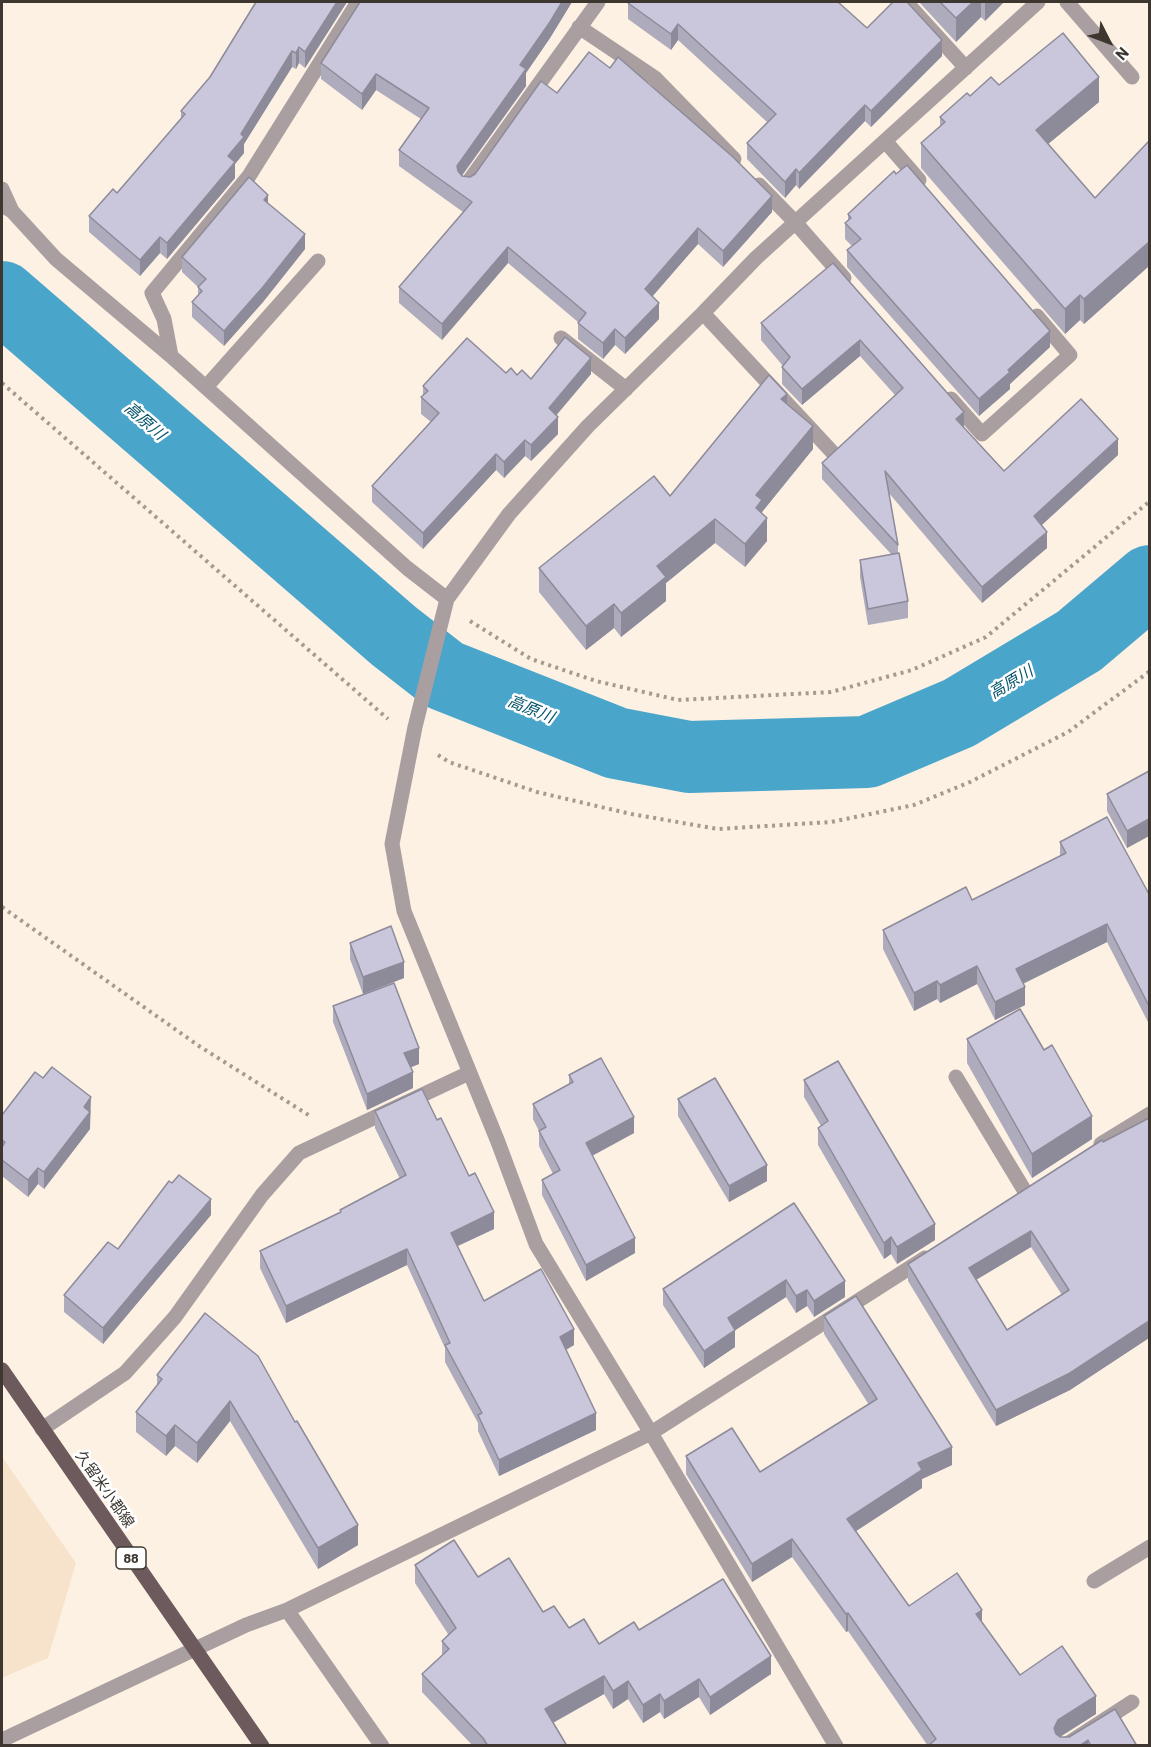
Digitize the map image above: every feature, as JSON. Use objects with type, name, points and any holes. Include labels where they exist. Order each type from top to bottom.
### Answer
[{"type":"main road","name":"久留米小郡線","points":[[2,1370],[262,1746]]},
{"type":"street","points":[[171,356],[164,319],[152,293],[249,176],[358,2]]},
{"type":"street","points":[[467,184],[598,2]]},
{"type":"street","points":[[906,2],[966,68]]},
{"type":"street","points":[[830,1744],[651,1433],[536,1244],[404,911],[392,844],[414,733],[447,599],[509,514],[588,426],[794,221],[1038,2]]},
{"type":"street","points":[[1066,2],[1132,77]]},
{"type":"street","points":[[579,27],[655,78],[794,221],[857,292]]},
{"type":"street","points":[[885,141],[931,194]]},
{"type":"street","points":[[2,189],[7,208],[56,259],[171,356],[407,568],[447,599]]},
{"type":"street","points":[[206,387],[318,261]]},
{"type":"street","points":[[943,390],[982,434],[1070,355],[1024,301]]},
{"type":"street","points":[[704,313],[835,455]]},
{"type":"street","points":[[561,338],[626,389]]},
{"type":"street","points":[[42,1429],[125,1373],[175,1317],[262,1195],[299,1153],[469,1073]]},
{"type":"street","points":[[956,1077],[1026,1193]]},
{"type":"street","points":[[1092,1150],[1149,1114]]},
{"type":"street","points":[[2,1740],[246,1625],[287,1610],[651,1433],[937,1250]]},
{"type":"street","points":[[1094,1581],[1149,1547]]},
{"type":"street","points":[[287,1610],[382,1746]]},
{"type":"street","points":[[1064,1746],[1132,1702]]},
{"type":"path","points":[[2,383],[357,693],[414,733],[449,762],[537,792],[631,814],[718,829],[831,822],[914,805],[970,782],[1068,732],[1149,671]]},
{"type":"path","points":[[447,599],[471,622],[531,659],[596,681],[678,700],[831,692],[912,670],[986,637],[1149,501]]},
{"type":"path","points":[[2,907],[199,1046],[338,1134]]},
{"type":"shaded area","points":[[2,1457],[76,1563],[48,1658],[2,1678]]},
{"type":"building","points":[[256,2],[337,2],[305,52],[299,47],[296,53],[292,51],[241,134],[244,137],[228,156],[235,162],[167,243],[160,237],[140,260],[89,216],[113,189],[117,193],[185,114],[181,111],[210,77]]},
{"type":"building","points":[[360,2],[562,2],[520,65],[526,69],[457,166],[462,176],[470,177],[475,174],[541,81],[557,93],[589,52],[610,68],[618,57],[733,157],[772,196],[723,251],[698,228],[645,289],[659,303],[625,338],[615,329],[603,343],[578,323],[586,313],[508,247],[442,324],[399,287],[472,202],[399,150],[429,108],[376,74],[362,94],[321,63]]},
{"type":"building","points":[[838,2],[867,28],[893,2],[907,2],[942,40],[871,111],[865,105],[799,173],[796,169],[785,182],[747,143],[776,114],[678,24],[671,34],[628,3]]},
{"type":"building","points":[[940,2],[973,2],[956,18]]},
{"type":"building","points":[[1063,33],[1099,77],[1036,130],[1095,198],[1149,141],[1149,242],[1084,299],[1080,295],[1065,309],[921,143],[945,122],[940,117],[967,93],[970,96],[991,77],[999,85]]},
{"type":"building","points":[[907,165],[1050,331],[1008,370],[1010,372],[979,399],[847,250],[861,239],[845,223],[851,218],[848,214],[894,171],[896,174]]},
{"type":"building","points":[[249,177],[268,195],[264,200],[305,234],[224,331],[192,302],[202,291],[198,287],[206,279],[182,257]]},
{"type":"building","points":[[833,263],[964,412],[956,419],[1004,471],[1081,399],[1118,439],[1034,516],[1047,532],[982,587],[885,471],[898,545],[822,463],[903,388],[860,340],[802,389],[782,367],[790,357],[761,323]]},
{"type":"building","points":[[565,337],[591,358],[549,408],[558,417],[531,445],[525,440],[504,462],[496,454],[423,533],[372,486],[439,413],[421,397],[428,391],[423,386],[467,338],[506,373],[511,368],[517,375],[522,370],[531,379]]},
{"type":"building","points":[[769,375],[787,394],[781,399],[813,426],[756,495],[762,500],[756,508],[767,518],[745,544],[715,519],[657,566],[666,577],[621,613],[614,604],[586,626],[539,568],[654,476],[670,496]]},
{"type":"building","points":[[899,553],[908,601],[868,609],[860,560]]},
{"type":"building","points":[[1149,771],[1149,819],[1127,831],[1107,794]]},
{"type":"building","points":[[1107,817],[1149,894],[1149,1006],[1107,924],[1016,969],[1025,987],[995,1002],[977,966],[940,985],[937,981],[914,993],[883,930],[966,887],[972,900],[1066,853],[1060,842]]},
{"type":"building","points":[[391,926],[404,962],[363,977],[350,943]]},
{"type":"building","points":[[394,983],[419,1048],[404,1053],[413,1072],[367,1094],[333,1006]]},
{"type":"building","points":[[1020,1009],[1044,1050],[1052,1045],[1092,1116],[1032,1154],[967,1039]]},
{"type":"building","points":[[601,1058],[634,1117],[586,1143],[635,1238],[586,1265],[542,1180],[560,1170],[539,1131],[546,1127],[533,1104],[573,1082],[569,1075]]},
{"type":"building","points":[[838,1061],[935,1224],[897,1247],[891,1237],[884,1243],[818,1128],[828,1121],[804,1080]]},
{"type":"building","points":[[52,1067],[91,1097],[84,1107],[90,1112],[44,1172],[38,1168],[28,1180],[2,1160],[2,1147],[5,1142],[2,1140],[2,1115],[35,1072],[43,1078]]},
{"type":"building","points":[[715,1078],[767,1165],[729,1186],[678,1099]]},
{"type":"building","points":[[422,1089],[437,1120],[441,1118],[469,1176],[475,1173],[494,1212],[451,1233],[484,1301],[541,1269],[574,1329],[560,1337],[596,1413],[499,1460],[478,1415],[482,1413],[445,1345],[450,1343],[407,1249],[286,1306],[260,1251],[341,1212],[340,1210],[406,1175],[375,1111]]},
{"type":"building","points":[[1149,1118],[1149,1321],[1070,1373],[996,1410],[908,1264],[1102,1140],[1103,1142]],"holes":[[[1031,1231],[1069,1290],[1007,1330],[969,1268]]]},
{"type":"building","points":[[179,1175],[211,1199],[103,1328],[64,1295],[108,1242],[118,1249],[169,1181],[172,1183]]},
{"type":"building","points":[[794,1203],[845,1281],[814,1301],[807,1290],[796,1296],[786,1280],[728,1318],[735,1330],[704,1351],[663,1289]]},
{"type":"building","points":[[856,1296],[952,1447],[918,1463],[922,1470],[847,1519],[909,1606],[957,1573],[982,1610],[976,1614],[1020,1675],[1062,1646],[1096,1696],[1058,1720],[1054,1728],[1056,1734],[1060,1737],[1069,1737],[1115,1709],[1137,1746],[1091,1746],[1088,1740],[1079,1746],[928,1746],[936,1739],[848,1613],[846,1614],[792,1539],[752,1564],[686,1456],[732,1428],[760,1472],[877,1399],[824,1316]]},
{"type":"building","points":[[205,1313],[258,1356],[358,1525],[318,1548],[230,1401],[197,1443],[175,1425],[166,1436],[136,1412],[162,1379],[157,1375]]},
{"type":"building","points":[[454,1540],[478,1577],[509,1558],[543,1612],[554,1606],[569,1628],[584,1619],[599,1644],[634,1622],[639,1630],[723,1579],[771,1656],[710,1697],[699,1679],[664,1701],[660,1694],[643,1705],[628,1681],[613,1691],[604,1676],[545,1709],[567,1746],[488,1746],[422,1674],[449,1649],[442,1641],[456,1628],[415,1565]]},
{"type":"waterway","name":"高原川","points":[[2,297],[394,636],[444,675],[616,743],[689,757],[867,752],[959,713],[1079,641],[1150,581]]}]
